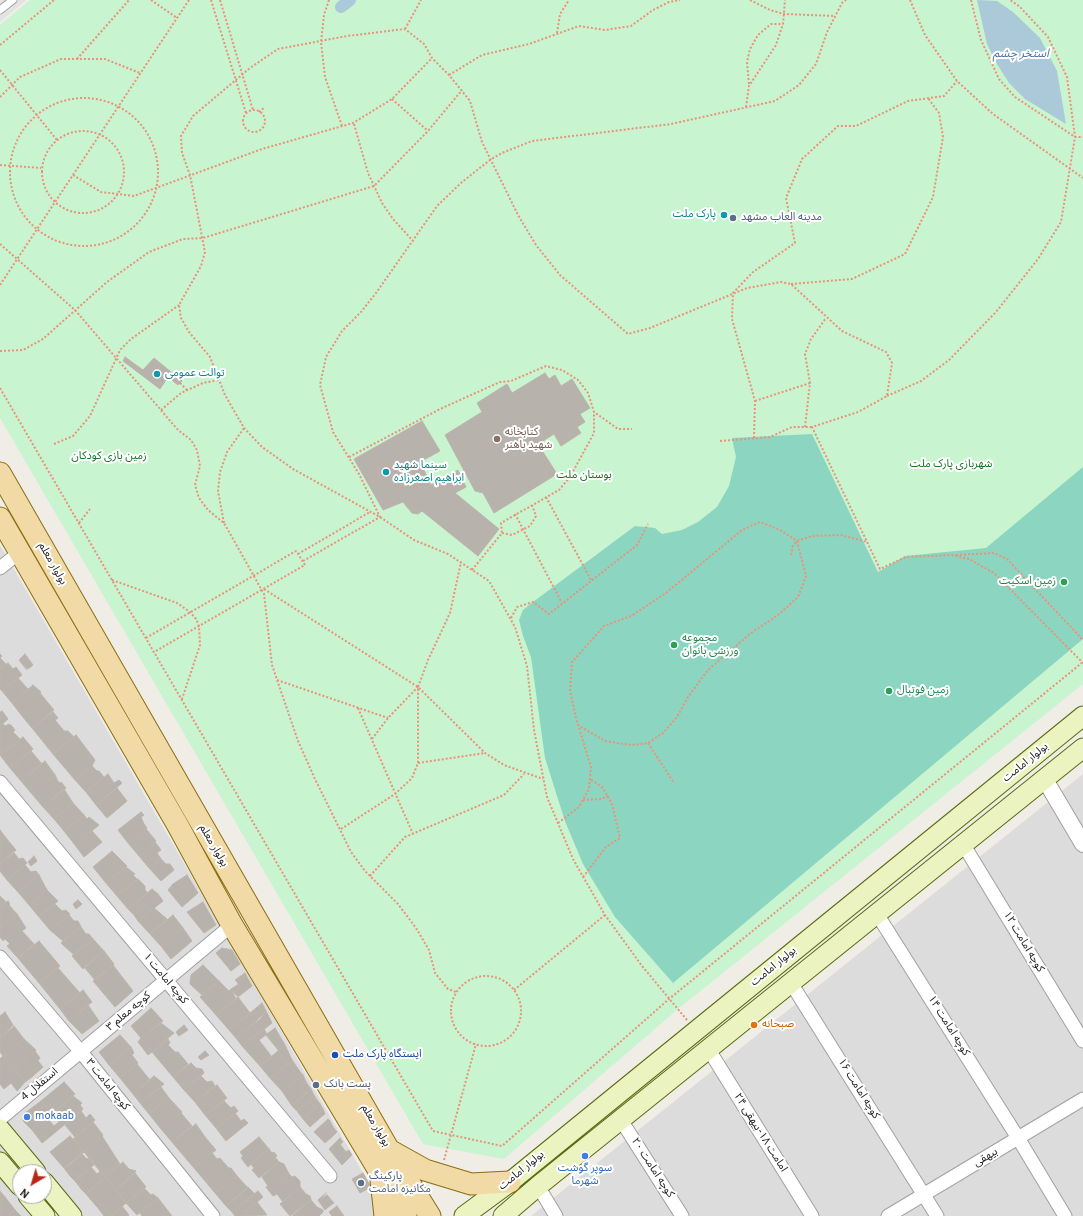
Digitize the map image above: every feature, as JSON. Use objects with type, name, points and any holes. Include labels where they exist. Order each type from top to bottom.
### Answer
[{"type":"main road","name":"بولوار معلم","points":[[0,473],[389,1150],[430,1216]]},
{"type":"main road","name":"بولوار معلم","points":[[0,518],[177,824],[232,925],[406,1216]]},
{"type":"main road","name":"بولوار امامت","points":[[464,1216],[510,1182],[1083,716]]},
{"type":"main road","name":"بولوار امامت","points":[[503,1216],[538,1186],[1083,748]]},
{"type":"main road","points":[[232,925],[252,913]]},
{"type":"main road","points":[[0,1129],[29,1164]]},
{"type":"main road","points":[[389,1150],[425,1170],[471,1184],[510,1182]]},
{"type":"main road","points":[[0,1162],[12,1176]]},
{"type":"main road","points":[[380,1171],[385,1216]]},
{"type":"main road","points":[[52,1192],[72,1216]]},
{"type":"main road","points":[[35,1204],[45,1216]]},
{"type":"street","points":[[0,568],[20,552]]},
{"type":"street","points":[[1044,778],[1083,844]]},
{"type":"street","name":"کوچه امامت ۱","points":[[0,782],[330,1176]]},
{"type":"street","name":"کوچه امامت ۱۲","points":[[963,844],[1083,1041]]},
{"type":"street","name":"کوچه امامت ۱۴","points":[[877,914],[1018,1138],[1065,1216]]},
{"type":"street","name":"کوچه معلم ۳","points":[[80,1052],[232,925]]},
{"type":"street","name":"کوچه امامت ۳","points":[[0,957],[80,1052],[213,1216]]},
{"type":"street","name":"کوچه امامت ۱۶","points":[[790,983],[938,1216]]},
{"type":"street","name":"امامت ۱۸-بیهقی ۲۴","points":[[709,1050],[812,1216]]},
{"type":"street","name":"استقلال 4","points":[[0,1119],[80,1052]]},
{"type":"street","name":"بیهقی","points":[[888,1216],[1083,1099]]},
{"type":"street","name":"کوچه امامت ۲۰","points":[[621,1120],[682,1216]]},
{"type":"street","points":[[538,1186],[556,1216]]},
{"type":"lane","points":[[0,10],[12,0]]},
{"type":"path","points":[[0,45],[54,0]]},
{"type":"path","points":[[76,59],[129,0]]},
{"type":"path","points":[[151,0],[177,18]]},
{"type":"path","points":[[0,285],[189,0]]},
{"type":"path","points":[[211,0],[246,113]]},
{"type":"path","points":[[220,0],[253,110]]},
{"type":"path","points":[[329,0],[324,15],[321,42],[325,77],[342,126]]},
{"type":"path","points":[[404,29],[421,0]]},
{"type":"path","points":[[557,33],[560,14],[570,0]]},
{"type":"path","points":[[449,75],[482,55],[529,44],[579,26],[605,30],[631,26],[654,10],[669,2],[680,0]]},
{"type":"path","points":[[750,0],[770,10],[784,14],[835,16]]},
{"type":"path","points":[[749,86],[776,45],[783,24],[785,0]]},
{"type":"path","points":[[380,517],[359,474],[333,432],[320,385],[326,357],[342,331],[361,312],[414,242],[437,206],[462,182],[490,160],[502,153],[532,142],[671,124],[775,101],[799,85],[816,64],[835,16],[842,3],[846,0]]},
{"type":"path","points":[[910,0],[925,34],[958,81],[993,114],[1083,178]]},
{"type":"path","points":[[971,0],[981,40],[999,79],[1015,98],[1075,137],[1083,136]]},
{"type":"path","points":[[720,441],[770,437],[792,427],[812,427],[858,412],[887,396],[921,381],[949,360],[996,312],[1038,259],[1062,222],[1075,137],[1067,77],[1048,37],[1019,6],[1010,0]]},
{"type":"path","points":[[746,108],[749,86],[747,62],[750,49],[758,35],[771,24],[783,24]]},
{"type":"path","points":[[54,444],[73,436],[90,416],[120,350],[131,340],[179,306],[201,266],[205,252],[203,238],[190,175],[182,153],[181,136],[193,116],[242,75],[278,50],[347,36],[404,29],[424,44],[432,58],[449,75],[470,101],[482,142],[490,160],[503,182],[518,215],[536,245],[555,269],[580,293],[628,334],[650,328],[747,288],[781,282],[791,284],[852,279],[904,254],[933,197],[943,136],[939,113],[928,98]]},
{"type":"path","points":[[73,175],[101,192],[134,196],[262,149],[354,123],[392,99],[432,58]]},
{"type":"path","points":[[0,97],[20,76],[61,60],[105,59],[140,74]]},
{"type":"path","points":[[0,70],[57,140]]},
{"type":"path","points":[[754,438],[755,401],[732,319],[733,293],[753,272],[795,243],[786,198],[802,159],[838,126],[856,126],[908,100],[944,96],[958,81]]},
{"type":"path","points":[[0,351],[23,350],[43,339],[107,282],[149,252],[183,239],[203,238],[374,186],[428,131],[462,90]]},
{"type":"path","points":[[90,98],[118,106],[141,124],[155,150],[158,179],[150,207],[132,230],[107,244],[78,247],[50,239],[27,220],[13,195],[10,166],[18,138],[36,115],[61,101],[90,98]]},
{"type":"path","points":[[392,99],[428,131]]},
{"type":"path","points":[[259,112],[266,107]]},
{"type":"path","points":[[253,110],[262,114],[264,123],[260,130],[256,132],[247,130],[244,127],[243,119],[246,113],[253,110]]},
{"type":"path","points":[[354,123],[366,167],[374,186],[393,219],[414,242]]},
{"type":"path","points":[[87,130],[100,134],[115,146],[123,160],[125,176],[118,194],[109,204],[95,212],[79,213],[63,209],[51,198],[43,184],[41,168],[46,152],[57,140],[71,132],[87,130]]},
{"type":"path","points":[[0,165],[41,168]]},
{"type":"path","points":[[0,244],[75,310],[178,430],[191,440],[197,450],[200,466],[195,485],[199,498],[208,510],[224,523]]},
{"type":"path","points":[[791,284],[826,318],[842,331],[886,352],[892,363],[887,396]]},
{"type":"path","points":[[179,306],[181,318],[189,332],[210,356],[225,395],[244,428],[262,447],[293,469],[380,517],[414,540],[448,554],[472,571],[490,581],[515,627],[527,666],[534,730],[547,797],[572,859],[605,915],[642,966],[695,1031]]},
{"type":"path","points":[[805,427],[810,383],[805,354],[811,339],[826,318]]},
{"type":"path","points":[[117,359],[122,361]]},
{"type":"path","points":[[349,458],[440,409],[500,382],[511,381],[546,366],[562,370],[578,380],[588,393],[594,412],[594,433],[585,452],[570,477],[560,490],[532,504],[501,523],[502,533],[472,571]]},
{"type":"path","points":[[161,410],[181,393],[203,383],[219,380]]},
{"type":"path","points":[[180,383],[187,390]]},
{"type":"path","points":[[755,401],[810,383]]},
{"type":"path","points":[[0,388],[433,1131],[502,1146],[669,998],[1083,662],[994,573],[969,559],[952,555]]},
{"type":"path","points":[[594,412],[618,429],[632,429]]},
{"type":"path","points":[[812,427],[880,569],[906,557],[994,553],[1007,559],[1083,640]]},
{"type":"path","points":[[244,428],[227,452],[220,472],[218,491],[224,523],[253,576],[263,589],[418,687],[485,753],[504,765],[524,774],[543,779]]},
{"type":"path","points":[[546,497],[592,581]]},
{"type":"path","points":[[502,533],[512,535],[524,531],[530,526],[536,516],[532,504]]},
{"type":"path","points":[[78,523],[90,509]]},
{"type":"path","points":[[298,554],[370,512]]},
{"type":"path","points":[[515,514],[562,603]]},
{"type":"path","points":[[303,561],[380,517]]},
{"type":"path","points":[[558,823],[579,807],[589,789],[590,779],[591,767],[579,726],[570,691],[572,662],[604,626],[632,616],[666,593],[742,530],[760,522],[780,530],[797,541],[806,576],[798,597],[778,615],[708,670],[688,697],[677,717],[663,733],[648,743],[632,745],[605,741],[579,726]]},
{"type":"path","points":[[510,618],[517,607],[533,602],[549,614],[637,545],[648,524]]},
{"type":"path","points":[[791,555],[793,546],[797,541],[812,536],[841,535],[866,542]]},
{"type":"path","points":[[146,638],[296,551],[303,561],[305,565],[154,652]]},
{"type":"path","points":[[341,829],[396,794],[412,778],[418,763],[418,687],[428,660],[450,613],[461,562]]},
{"type":"path","points":[[112,580],[177,603],[190,612],[199,626],[200,645],[182,699]]},
{"type":"path","points":[[263,589],[272,665],[298,740],[315,779],[341,829],[351,852],[370,876],[398,904],[416,928],[429,950],[435,972],[448,989],[456,992]]},
{"type":"path","points":[[277,680],[388,718]]},
{"type":"path","points":[[372,739],[388,718],[418,687]]},
{"type":"path","points":[[358,708],[413,834]]},
{"type":"path","points":[[648,743],[674,783]]},
{"type":"path","points":[[418,763],[485,753]]},
{"type":"path","points":[[370,876],[405,838],[504,795],[524,774]]},
{"type":"path","points":[[583,877],[606,847],[620,838],[612,804],[604,788],[590,779]]},
{"type":"path","points":[[583,800],[601,799],[608,796]]},
{"type":"path","points":[[514,990],[605,915]]},
{"type":"path","points":[[478,976],[491,976],[504,981],[514,990],[520,1003],[520,1017],[515,1030],[506,1040],[493,1045],[476,1044],[467,1040],[457,1031],[451,1018],[451,1005],[456,992],[465,982],[478,976]]},
{"type":"path","points":[[441,1175],[476,1044]]},
{"type":"shaded area","points":[[0,0],[26,0],[0,22]]},
{"type":"shaded area","points":[[0,545],[388,1216],[0,1216]]},
{"type":"shaded area","points":[[1083,774],[1083,1216],[531,1216]]},
{"type":"green space","name":"بوستان ملت","points":[[30,0],[1083,0],[1083,684],[678,1009],[504,1159],[423,1144],[0,418],[0,25]]},
{"type":"green space","points":[[812,434],[878,572],[905,556],[986,548],[1083,467],[1083,639],[673,983],[615,917],[583,864],[565,821],[545,758],[531,657],[519,620],[523,610],[635,526],[655,528],[662,534],[682,530],[698,522],[717,507],[729,486],[736,457],[732,438]]},
{"type":"water","name":"استخر چشم","points":[[977,0],[997,1],[1013,12],[1040,38],[1057,71],[1066,124],[1025,99],[1009,83],[987,44]]},
{"type":"building","name":"توالت عمومی","points":[[125,357],[143,370],[154,358],[182,381],[178,385],[168,377],[160,389],[123,361]]},
{"type":"building","name":"کتابخانه شهید باهنر","points":[[545,373],[549,379],[555,375],[561,386],[572,379],[590,408],[580,414],[585,422],[577,427],[581,433],[561,446],[554,434],[538,444],[557,474],[494,513],[483,493],[475,491],[445,435],[482,412],[477,403],[507,384],[512,393]]},
{"type":"building","points":[[422,421],[440,451],[420,462],[431,485],[458,470],[466,487],[455,493],[499,529],[478,556],[422,511],[418,514],[412,513],[403,502],[383,510],[354,459]]},
{"type":"building","points":[[25,654],[27,657],[21,662],[27,670],[19,660]]},
{"type":"building","points":[[27,657],[33,665],[28,669],[21,662]]},
{"type":"building","points":[[0,658],[6,664],[0,669]]},
{"type":"building","points":[[8,663],[13,669],[16,667],[22,675],[2,691],[0,689],[0,669]]},
{"type":"building","points":[[18,678],[28,689],[12,703],[2,691]]},
{"type":"building","points":[[33,685],[41,692],[40,693],[44,698],[22,716],[12,703]]},
{"type":"building","points":[[44,698],[54,710],[32,728],[22,716]]},
{"type":"building","points":[[2,711],[8,719],[0,726],[0,712]]},
{"type":"building","points":[[53,712],[58,718],[55,720],[64,731],[68,731],[74,737],[53,754],[32,728]]},
{"type":"building","points":[[3,724],[5,726],[9,724],[12,726],[15,730],[13,732],[20,739],[0,755],[0,726]]},
{"type":"building","points":[[76,735],[95,760],[92,766],[75,780],[53,754]]},
{"type":"building","points":[[23,737],[33,749],[10,768],[0,755]]},
{"type":"building","points":[[31,751],[42,764],[21,781],[10,768]]},
{"type":"building","points":[[45,761],[55,775],[32,794],[21,781]]},
{"type":"building","points":[[92,766],[104,777],[86,792],[75,780]]},
{"type":"building","points":[[108,774],[114,783],[119,780],[122,783],[96,805],[86,792]]},
{"type":"building","points":[[55,775],[59,783],[61,782],[66,788],[43,807],[32,794]]},
{"type":"building","points":[[117,788],[127,801],[107,818],[96,805]]},
{"type":"building","points":[[64,789],[73,803],[54,819],[43,807]]},
{"type":"building","points":[[73,803],[84,815],[64,831],[54,819]]},
{"type":"building","points":[[141,812],[144,815],[141,817],[147,828],[128,843],[118,830]]},
{"type":"building","points":[[84,815],[87,819],[89,817],[99,825],[75,845],[64,831]]},
{"type":"building","points":[[146,829],[156,841],[139,856],[128,843]]},
{"type":"building","points":[[0,830],[6,838],[0,843]]},
{"type":"building","points":[[92,831],[102,842],[84,857],[75,845]]},
{"type":"building","points":[[6,838],[16,850],[0,863],[0,843]]},
{"type":"building","points":[[155,842],[161,850],[157,853],[161,859],[149,868],[139,856]]},
{"type":"building","points":[[112,851],[127,866],[106,883],[93,867]]},
{"type":"building","points":[[14,853],[19,859],[23,858],[27,863],[7,880],[0,871],[0,863]]},
{"type":"building","points":[[34,856],[37,861],[31,866],[28,862]]},
{"type":"building","points":[[161,859],[166,864],[170,864],[174,870],[161,881],[149,868]]},
{"type":"building","points":[[25,865],[31,872],[36,871],[39,875],[18,892],[7,880]]},
{"type":"building","points":[[126,867],[135,874],[133,875],[137,879],[117,896],[106,883]]},
{"type":"building","points":[[39,875],[47,890],[29,905],[18,892]]},
{"type":"building","points":[[187,875],[198,893],[182,907],[168,890],[173,884]]},
{"type":"building","points":[[138,879],[145,886],[145,890],[148,893],[128,909],[117,896]]},
{"type":"building","points":[[152,889],[158,894],[134,915],[128,909]]},
{"type":"building","points":[[47,890],[58,901],[39,917],[29,905]]},
{"type":"building","points":[[158,894],[163,901],[138,921],[134,915]]},
{"type":"building","points":[[0,896],[6,902],[0,907]]},
{"type":"building","points":[[78,900],[82,904],[76,909],[73,904]]},
{"type":"building","points":[[8,901],[10,904],[9,905],[17,914],[0,928],[0,907]]},
{"type":"building","points":[[203,902],[216,925],[204,933],[187,912]]},
{"type":"building","points":[[55,904],[62,911],[66,910],[70,914],[50,930],[39,917]]},
{"type":"building","points":[[154,908],[167,919],[150,934],[138,921]]},
{"type":"building","points":[[17,914],[26,928],[22,931],[34,944],[18,958],[7,946],[10,944],[5,939],[3,941],[0,937],[0,928]]},
{"type":"building","points":[[69,915],[74,921],[78,921],[81,927],[63,941],[50,930]]},
{"type":"building","points":[[173,915],[183,928],[161,946],[150,934]]},
{"type":"building","points":[[81,927],[86,934],[89,934],[93,939],[74,955],[61,943]]},
{"type":"building","points":[[183,928],[192,941],[171,959],[161,946]]},
{"type":"building","points":[[93,939],[104,951],[83,969],[72,956]]},
{"type":"building","points":[[39,941],[60,966],[39,983],[18,958]]},
{"type":"building","points":[[222,948],[232,950],[240,964],[231,971],[216,953]]},
{"type":"building","points":[[104,951],[114,964],[95,980],[84,967]]},
{"type":"building","points":[[113,965],[133,991],[115,1007],[93,981]]},
{"type":"building","points":[[203,965],[219,981],[202,995],[190,984],[191,975]]},
{"type":"building","points":[[58,968],[80,993],[60,1009],[39,983]]},
{"type":"building","points":[[245,973],[246,975],[237,982],[235,980]]},
{"type":"building","points":[[246,975],[252,986],[238,997],[234,993],[241,987],[237,982]]},
{"type":"building","points":[[219,981],[229,991],[231,989],[236,999],[216,1015],[200,997]]},
{"type":"building","points":[[239,984],[241,987],[234,993],[231,989]]},
{"type":"building","points":[[83,990],[92,1002],[69,1021],[60,1009]]},
{"type":"building","points":[[238,997],[250,1013],[229,1030],[216,1015]]},
{"type":"building","points":[[262,1003],[264,1007],[256,1015],[252,1012],[250,1013]]},
{"type":"building","points":[[88,1005],[99,1021],[82,1034],[69,1021]]},
{"type":"building","points":[[264,1007],[266,1011],[260,1019],[236,1038],[229,1030],[252,1012],[256,1015]]},
{"type":"building","points":[[151,1008],[163,1021],[141,1038],[131,1026]]},
{"type":"building","points":[[266,1011],[272,1023],[258,1034],[252,1025]]},
{"type":"building","points":[[5,1012],[13,1025],[0,1038],[0,1016]]},
{"type":"building","points":[[161,1023],[174,1033],[152,1052],[141,1038]]},
{"type":"building","points":[[184,1025],[188,1030],[179,1036],[176,1032]]},
{"type":"building","points":[[252,1025],[258,1034],[242,1046],[236,1038]]},
{"type":"building","points":[[14,1026],[24,1039],[3,1056],[0,1052],[0,1038]]},
{"type":"building","points":[[275,1028],[285,1045],[280,1050],[267,1034]]},
{"type":"building","points":[[264,1029],[267,1034],[259,1040],[272,1057],[260,1066],[242,1046]]},
{"type":"building","points":[[267,1034],[280,1050],[279,1051],[266,1035]]},
{"type":"building","points":[[120,1035],[131,1047],[109,1065],[99,1052]]},
{"type":"building","points":[[141,1038],[152,1052],[148,1055],[138,1042]]},
{"type":"building","points":[[24,1039],[36,1050],[14,1069],[3,1056]]},
{"type":"building","points":[[168,1039],[170,1043],[168,1045],[175,1052],[178,1052],[188,1064],[173,1077],[152,1052]]},
{"type":"building","points":[[285,1045],[292,1060],[288,1064],[278,1051]]},
{"type":"building","points":[[131,1047],[134,1053],[132,1055],[138,1063],[120,1078],[109,1065]]},
{"type":"building","points":[[35,1051],[40,1058],[38,1061],[43,1067],[32,1077],[27,1071],[20,1076],[14,1069]]},
{"type":"building","points":[[205,1051],[209,1055],[201,1060],[198,1057]]},
{"type":"building","points":[[278,1051],[288,1064],[270,1078],[260,1066]]},
{"type":"building","points":[[3,1056],[25,1082],[17,1091],[11,1083],[4,1089],[0,1084],[0,1059]]},
{"type":"building","points":[[292,1060],[301,1073],[297,1076],[288,1064]]},
{"type":"building","points":[[191,1063],[196,1068],[202,1069],[204,1073],[184,1090],[173,1077]]},
{"type":"building","points":[[137,1064],[150,1080],[133,1094],[120,1078]]},
{"type":"building","points":[[288,1064],[297,1076],[301,1073],[303,1075],[282,1091],[270,1078]]},
{"type":"building","points":[[27,1071],[32,1077],[25,1082],[20,1076]]},
{"type":"building","points":[[303,1075],[306,1082],[301,1086],[306,1094],[292,1106],[282,1091]]},
{"type":"building","points":[[154,1076],[164,1084],[140,1103],[133,1094]]},
{"type":"building","points":[[201,1076],[207,1082],[212,1081],[215,1086],[195,1102],[184,1090]]},
{"type":"building","points":[[64,1082],[75,1094],[52,1114],[41,1101]]},
{"type":"building","points":[[306,1082],[311,1089],[306,1094],[301,1086]]},
{"type":"building","points":[[217,1085],[227,1098],[205,1115],[195,1102]]},
{"type":"building","points":[[161,1087],[169,1098],[149,1114],[140,1103]]},
{"type":"building","points":[[311,1089],[315,1097],[297,1111],[292,1106]]},
{"type":"building","points":[[73,1096],[82,1103],[80,1105],[83,1109],[63,1126],[52,1114]]},
{"type":"building","points":[[315,1097],[320,1104],[315,1108],[310,1101]]},
{"type":"building","points":[[169,1098],[182,1112],[161,1129],[149,1114]]},
{"type":"building","points":[[41,1101],[45,1105],[33,1115],[29,1110]]},
{"type":"building","points":[[224,1101],[231,1108],[234,1106],[238,1111],[216,1128],[205,1115]]},
{"type":"building","points":[[310,1101],[315,1108],[303,1119],[297,1111]]},
{"type":"building","points":[[320,1104],[323,1109],[319,1113],[321,1117],[310,1127],[303,1119]]},
{"type":"building","points":[[45,1105],[52,1114],[32,1130],[23,1121],[25,1113],[29,1110],[33,1115]]},
{"type":"building","points":[[323,1109],[325,1114],[321,1117],[319,1113]]},
{"type":"building","points":[[81,1111],[86,1118],[90,1114],[95,1120],[75,1137],[65,1125]]},
{"type":"building","points":[[181,1113],[192,1126],[172,1142],[161,1129]]},
{"type":"building","points":[[235,1113],[241,1121],[244,1119],[248,1123],[226,1141],[216,1128]]},
{"type":"building","points":[[47,1118],[54,1126],[59,1122],[63,1126],[46,1140],[43,1135],[39,1139],[32,1130]]},
{"type":"building","points":[[328,1119],[330,1121],[316,1134],[314,1132]]},
{"type":"building","points":[[330,1121],[333,1127],[331,1129],[334,1135],[325,1143],[316,1134]]},
{"type":"building","points":[[93,1122],[103,1135],[84,1152],[73,1139]]},
{"type":"building","points":[[196,1124],[205,1137],[183,1155],[172,1142]]},
{"type":"building","points":[[333,1127],[337,1132],[334,1135],[331,1129]]},
{"type":"building","points":[[43,1135],[46,1140],[42,1143],[39,1139]]},
{"type":"building","points":[[70,1136],[84,1152],[64,1168],[50,1152]]},
{"type":"building","points":[[102,1136],[120,1164],[105,1177],[84,1152]]},
{"type":"building","points":[[205,1137],[216,1150],[194,1168],[183,1155]]},
{"type":"building","points":[[259,1137],[269,1149],[248,1167],[241,1158],[243,1156],[240,1152]]},
{"type":"building","points":[[340,1138],[343,1142],[340,1144],[346,1152],[349,1150],[352,1155],[342,1165],[329,1149]]},
{"type":"building","points":[[269,1149],[272,1153],[274,1152],[277,1156],[275,1157],[279,1162],[259,1178],[252,1170],[254,1168],[251,1164]]},
{"type":"building","points":[[212,1153],[217,1159],[220,1158],[225,1164],[205,1181],[194,1168]]},
{"type":"building","points":[[82,1154],[87,1159],[89,1157],[95,1164],[78,1178],[74,1173],[70,1176],[67,1172],[71,1170],[68,1166]]},
{"type":"building","points":[[123,1162],[129,1169],[136,1171],[116,1190],[105,1177]]},
{"type":"building","points":[[279,1162],[284,1164],[289,1174],[269,1191],[266,1187],[268,1186],[262,1177]]},
{"type":"building","points":[[225,1164],[231,1168],[237,1176],[215,1193],[205,1181]]},
{"type":"building","points":[[68,1166],[71,1170],[67,1172],[64,1168]]},
{"type":"building","points":[[91,1167],[97,1174],[100,1171],[105,1177],[89,1191],[85,1186],[81,1189],[79,1186],[82,1183],[78,1178]]},
{"type":"building","points":[[74,1173],[78,1178],[75,1181],[70,1176]]},
{"type":"building","points":[[135,1173],[146,1187],[126,1203],[116,1190]]},
{"type":"building","name":"پارکینگ مکانیزه امامت","points":[[363,1173],[371,1187],[360,1193],[352,1179]]},
{"type":"building","points":[[289,1174],[292,1177],[295,1176],[300,1181],[300,1187],[283,1202],[277,1194],[273,1196],[269,1191]]},
{"type":"building","points":[[237,1176],[248,1188],[226,1206],[215,1193]]},
{"type":"building","points":[[105,1177],[126,1203],[112,1215],[102,1204],[98,1208],[91,1200],[96,1196],[91,1190]]},
{"type":"building","points":[[78,1178],[82,1183],[79,1186],[75,1181]]},
{"type":"building","points":[[85,1186],[89,1191],[86,1194],[81,1189]]},
{"type":"building","points":[[248,1187],[255,1194],[232,1212],[226,1206]]},
{"type":"building","points":[[300,1187],[310,1196],[311,1200],[290,1216],[280,1204]]},
{"type":"building","points":[[144,1188],[151,1195],[153,1194],[158,1198],[137,1215],[126,1203]]},
{"type":"building","points":[[91,1190],[96,1196],[91,1200],[86,1194]]},
{"type":"building","points":[[0,1191],[5,1197],[0,1201]]},
{"type":"building","points":[[258,1191],[263,1197],[241,1216],[235,1216],[232,1212]]},
{"type":"building","points":[[326,1193],[320,1200],[327,1208],[325,1210],[318,1200]]},
{"type":"building","points":[[327,1195],[334,1203],[327,1208],[320,1200]]},
{"type":"building","points":[[5,1197],[15,1210],[7,1216],[0,1216],[0,1201]]},
{"type":"building","points":[[158,1198],[168,1211],[162,1216],[142,1216],[140,1213]]},
{"type":"building","points":[[311,1200],[317,1207],[323,1210],[319,1216],[292,1216]]},
{"type":"building","points":[[257,1202],[267,1215],[241,1216],[247,1211]]},
{"type":"building","points":[[102,1204],[112,1215],[111,1216],[104,1216],[98,1208]]},
{"type":"building","points":[[122,1206],[129,1215],[128,1216],[111,1216]]},
{"type":"building","points":[[337,1206],[344,1216],[332,1216],[329,1212]]},
{"type":"building","points":[[15,1210],[21,1216],[7,1216]]},
{"type":"building","points":[[168,1211],[172,1216],[162,1216]]},
{"type":"waterway","points":[[341,7],[350,0]]},
{"type":"place","name":"پارک ملت","points":[[724,215]]},
{"type":"place","name":"مدينه العاب مشهد","points":[[733,218]]},
{"type":"place","name":"توالت عمومی","points":[[157,374]]},
{"type":"place","name":"کتابخانه شهید باهنر","points":[[497,439]]},
{"type":"place","name":"سینما شهید ابراهیم اصغرزاده","points":[[386,472]]},
{"type":"place","name":"زمین اسکیت","points":[[1064,582]]},
{"type":"place","name":"مجموعه ورزشی بانوان","points":[[674,645]]},
{"type":"place","name":"زمین فوتبال","points":[[889,691]]},
{"type":"place","name":"صبحانه","points":[[754,1025]]},
{"type":"place","name":"ایستگاه پارک ملت","points":[[335,1055]]},
{"type":"place","name":"پست بانک","points":[[316,1085]]},
{"type":"place","name":"mokaab","points":[[27,1117]]},
{"type":"place","name":"سوپر گوشت شهرما","points":[[585,1156]]},
{"type":"place","name":"پارکینگ مکانیزه امامت","points":[[361,1183]]},
{"type":"park label","name":"زمین بازی کودکان","points":[[109,457]]},
{"type":"park label","name":"شهربازی پارک ملت","points":[[951,465]]}]
